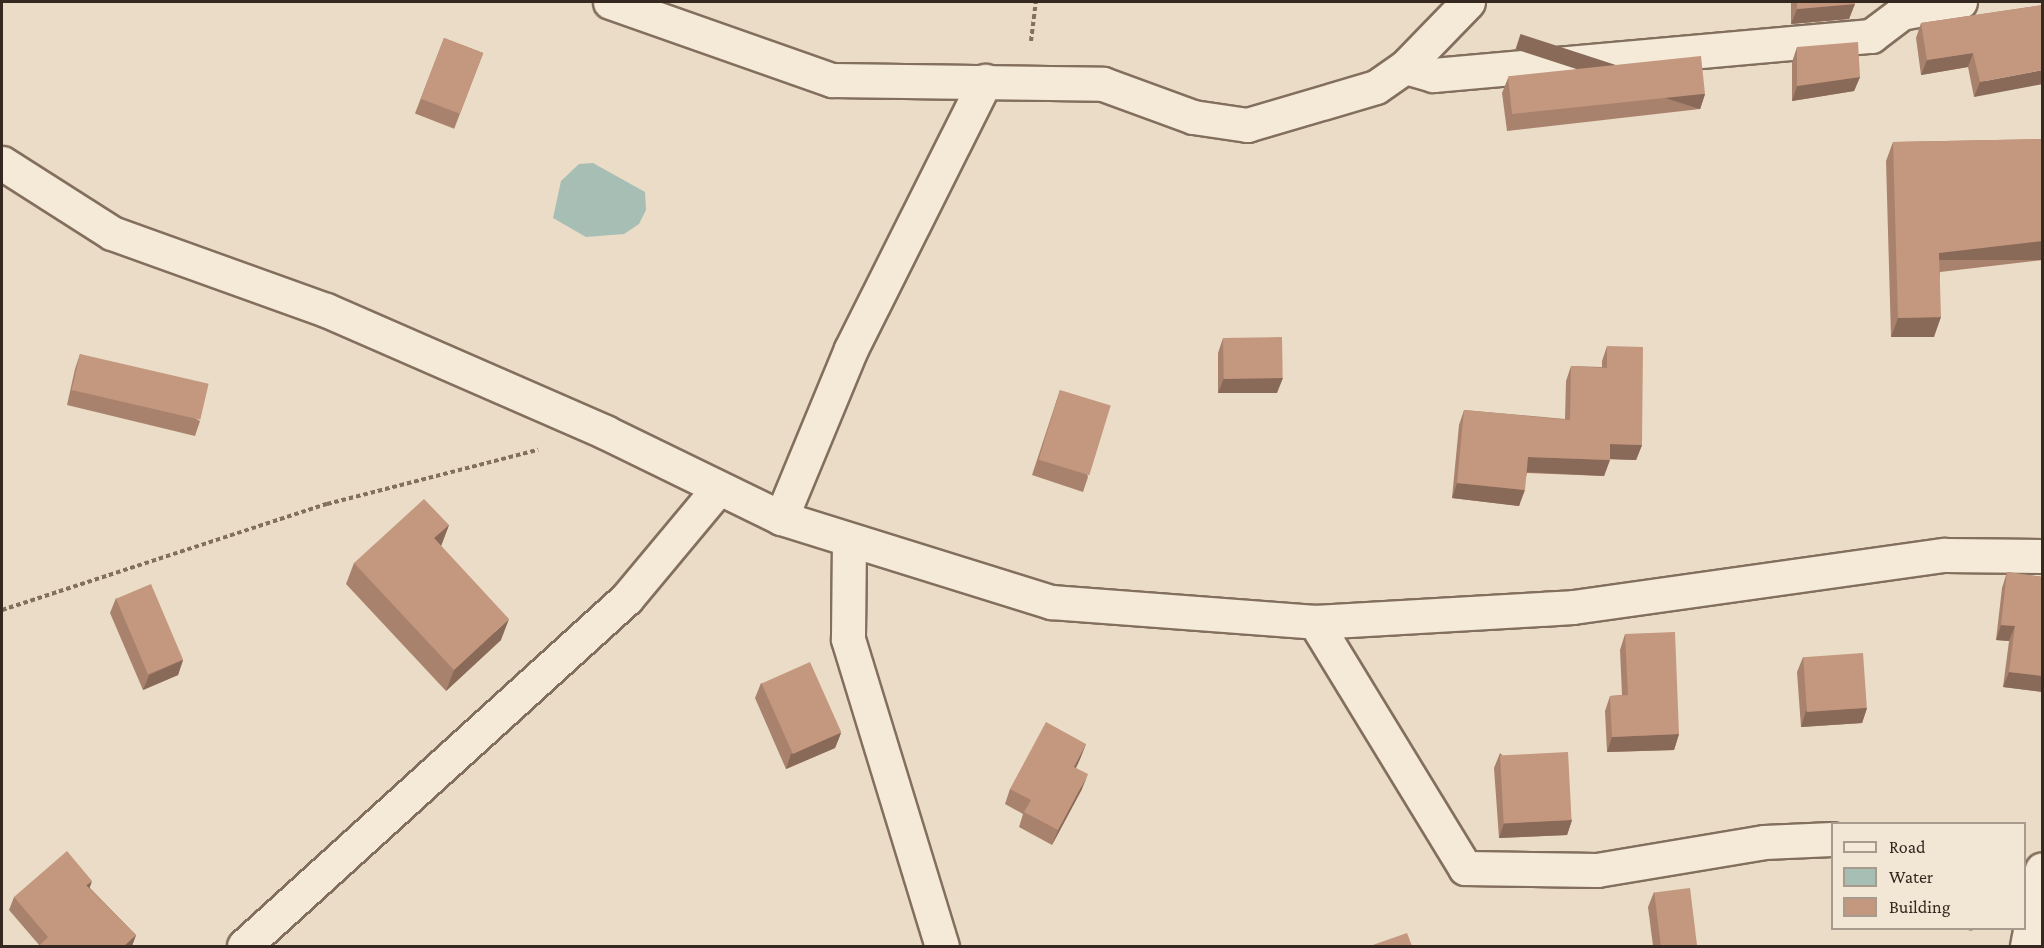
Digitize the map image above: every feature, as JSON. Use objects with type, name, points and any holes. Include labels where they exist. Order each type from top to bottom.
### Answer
[{"type":"street","points":[[610,2],[832,80],[1103,84],[1193,117],[1247,125],[1376,87],[1405,67],[1468,2]]},
{"type":"street","points":[[1405,67],[1433,75],[1871,36],[1901,13],[1960,2]]},
{"type":"street","points":[[781,518],[851,349],[985,81]]},
{"type":"street","points":[[2,163],[112,233],[326,310],[605,432],[717,490],[781,518],[1051,602],[1315,622],[1573,607],[1945,555],[2043,556]]},
{"type":"street","points":[[244,946],[627,598],[717,490]]},
{"type":"street","points":[[849,541],[848,639],[942,946]]},
{"type":"street","points":[[1315,622],[1466,868],[1597,870],[1764,842],[1831,839]]},
{"type":"street","points":[[2026,852],[2043,855]]},
{"type":"street","points":[[2027,946],[2043,869]]},
{"type":"path","points":[[2,610],[327,504],[605,432]]},
{"type":"water","points":[[593,163],[645,192],[646,210],[639,224],[624,234],[586,237],[553,218],[561,181],[579,164]]},
{"type":"building","points":[[1797,2],[1855,2],[1855,4],[1797,9]]},
{"type":"building","points":[[2043,5],[2043,70],[1980,82],[1973,53],[1927,60],[1921,23]]},
{"type":"building","points":[[444,38],[483,53],[460,114],[421,99]]},
{"type":"building","points":[[1858,42],[1860,77],[1797,86],[1797,47]]},
{"type":"building","points":[[1701,56],[1705,94],[1512,114],[1508,76]]},
{"type":"building","points":[[2043,139],[2043,241],[1939,253],[1941,317],[1898,318],[1893,142]]},
{"type":"building","points":[[1282,337],[1283,378],[1224,379],[1223,338]]},
{"type":"building","points":[[1607,346],[1643,347],[1642,445],[1610,444],[1610,460],[1528,457],[1525,490],[1457,483],[1464,410],[1570,420],[1571,366],[1607,368]]},
{"type":"building","points":[[80,354],[209,384],[200,420],[72,390]]},
{"type":"building","points":[[1060,390],[1111,405],[1089,475],[1039,460]]},
{"type":"building","points":[[424,499],[449,525],[434,538],[509,619],[454,670],[354,563]]},
{"type":"building","points":[[2007,572],[2043,577],[2043,676],[2009,672],[2015,626],[2001,625]]},
{"type":"building","points":[[151,584],[183,659],[148,674],[116,599]]},
{"type":"building","points":[[1675,632],[1679,734],[1612,737],[1610,696],[1628,695],[1625,634]]},
{"type":"building","points":[[1863,653],[1867,708],[1807,712],[1803,657]]},
{"type":"building","points":[[810,662],[841,732],[793,754],[762,684]]},
{"type":"building","points":[[1046,722],[1086,744],[1074,767],[1088,774],[1058,830],[1024,812],[1031,800],[1010,789]]},
{"type":"building","points":[[1568,752],[1572,820],[1504,823],[1500,756]]},
{"type":"building","points":[[67,851],[92,881],[86,885],[136,935],[124,946],[39,946],[48,937],[14,897]]},
{"type":"building","points":[[1690,888],[1697,946],[1661,946],[1654,892]]},
{"type":"building","points":[[1407,933],[1412,946],[1370,946]]}]
